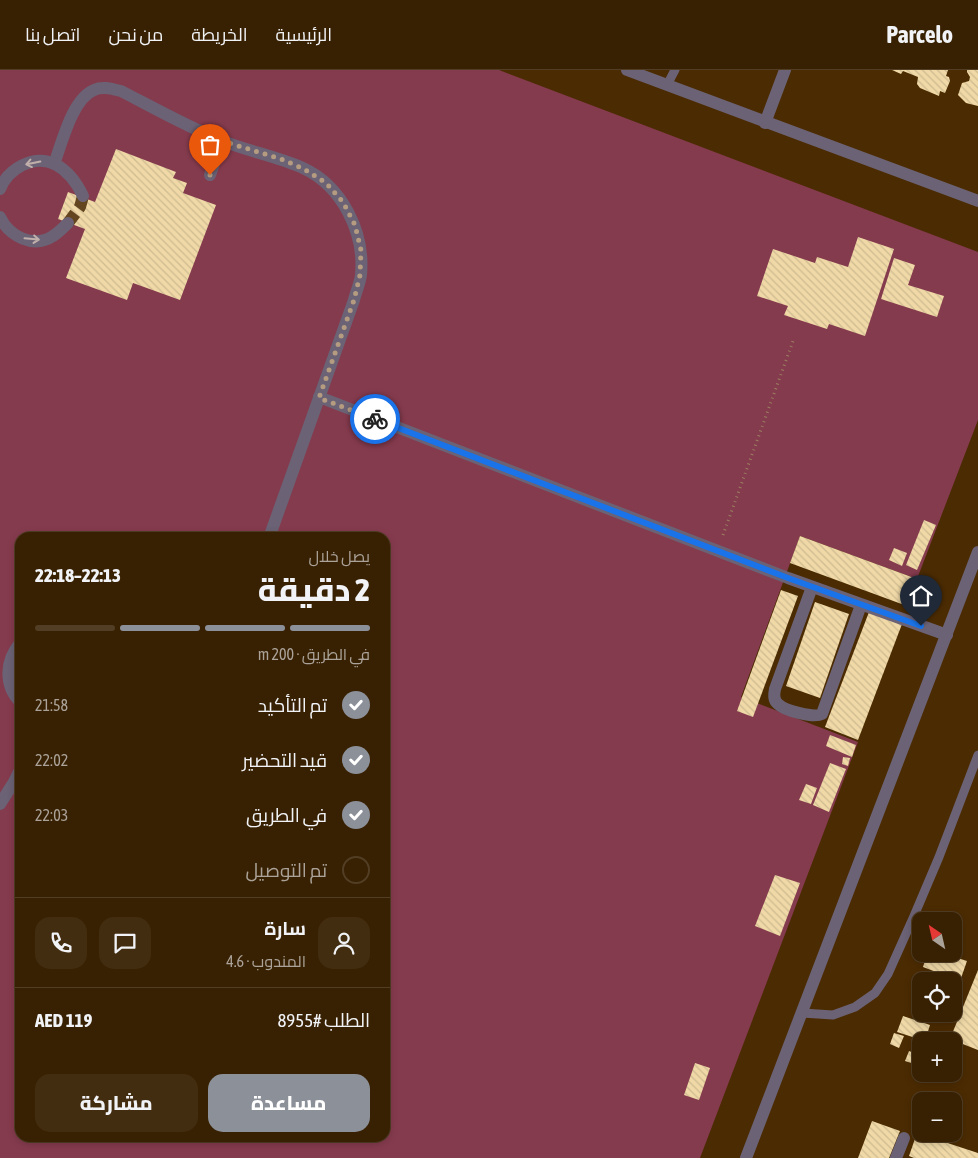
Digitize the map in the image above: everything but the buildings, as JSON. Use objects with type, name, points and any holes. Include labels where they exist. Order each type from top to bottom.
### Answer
[{"type":"street","points":[[627,70],[978,201]]},
{"type":"street","points":[[765,123],[785,70]]},
{"type":"street","points":[[54,164],[76,108],[83,97],[95,89],[108,88],[121,91],[222,141],[281,159],[304,169],[326,183],[343,202],[355,225],[361,250],[360,275],[354,300],[271,532]]},
{"type":"street","points":[[210,175],[222,141]]},
{"type":"street","points":[[0,188],[7,176],[17,168],[29,163],[42,161],[54,164],[68,174],[78,184],[82,196]]},
{"type":"street","points":[[0,217],[4,226],[17,237],[35,242],[52,237],[68,223]]},
{"type":"street","points":[[319,398],[812,587],[947,635]]},
{"type":"street","points":[[746,1158],[978,552]]},
{"type":"street","points":[[812,587],[775,689],[775,700],[778,705],[784,708],[811,716],[822,714],[861,605]]},
{"type":"street","points":[[15,649],[8,666],[9,682],[15,696]]},
{"type":"street","points":[[0,804],[15,780]]},
{"type":"street","points":[[896,1158],[904,1138]]},
{"type":"lane","points":[[667,85],[675,70]]},
{"type":"lane","points":[[802,1013],[833,1015],[855,1007],[875,993],[888,974],[939,857],[978,755]]},
{"type":"path","points":[[717,551],[793,341]]},
{"type":"shaded area","points":[[0,70],[499,70],[978,252],[978,420],[917,579],[800,536],[741,697],[858,742],[700,1158],[0,1158]]},
{"type":"tunnel","points":[[68,223],[80,207],[83,196]]},
{"type":"way so far","points":[[210,175],[222,141],[281,159],[304,169],[326,183],[343,202],[355,225],[361,250],[360,275],[354,300],[319,398],[375,419]]},
{"type":"route","points":[[375,419],[788,578],[921,626]]}]
